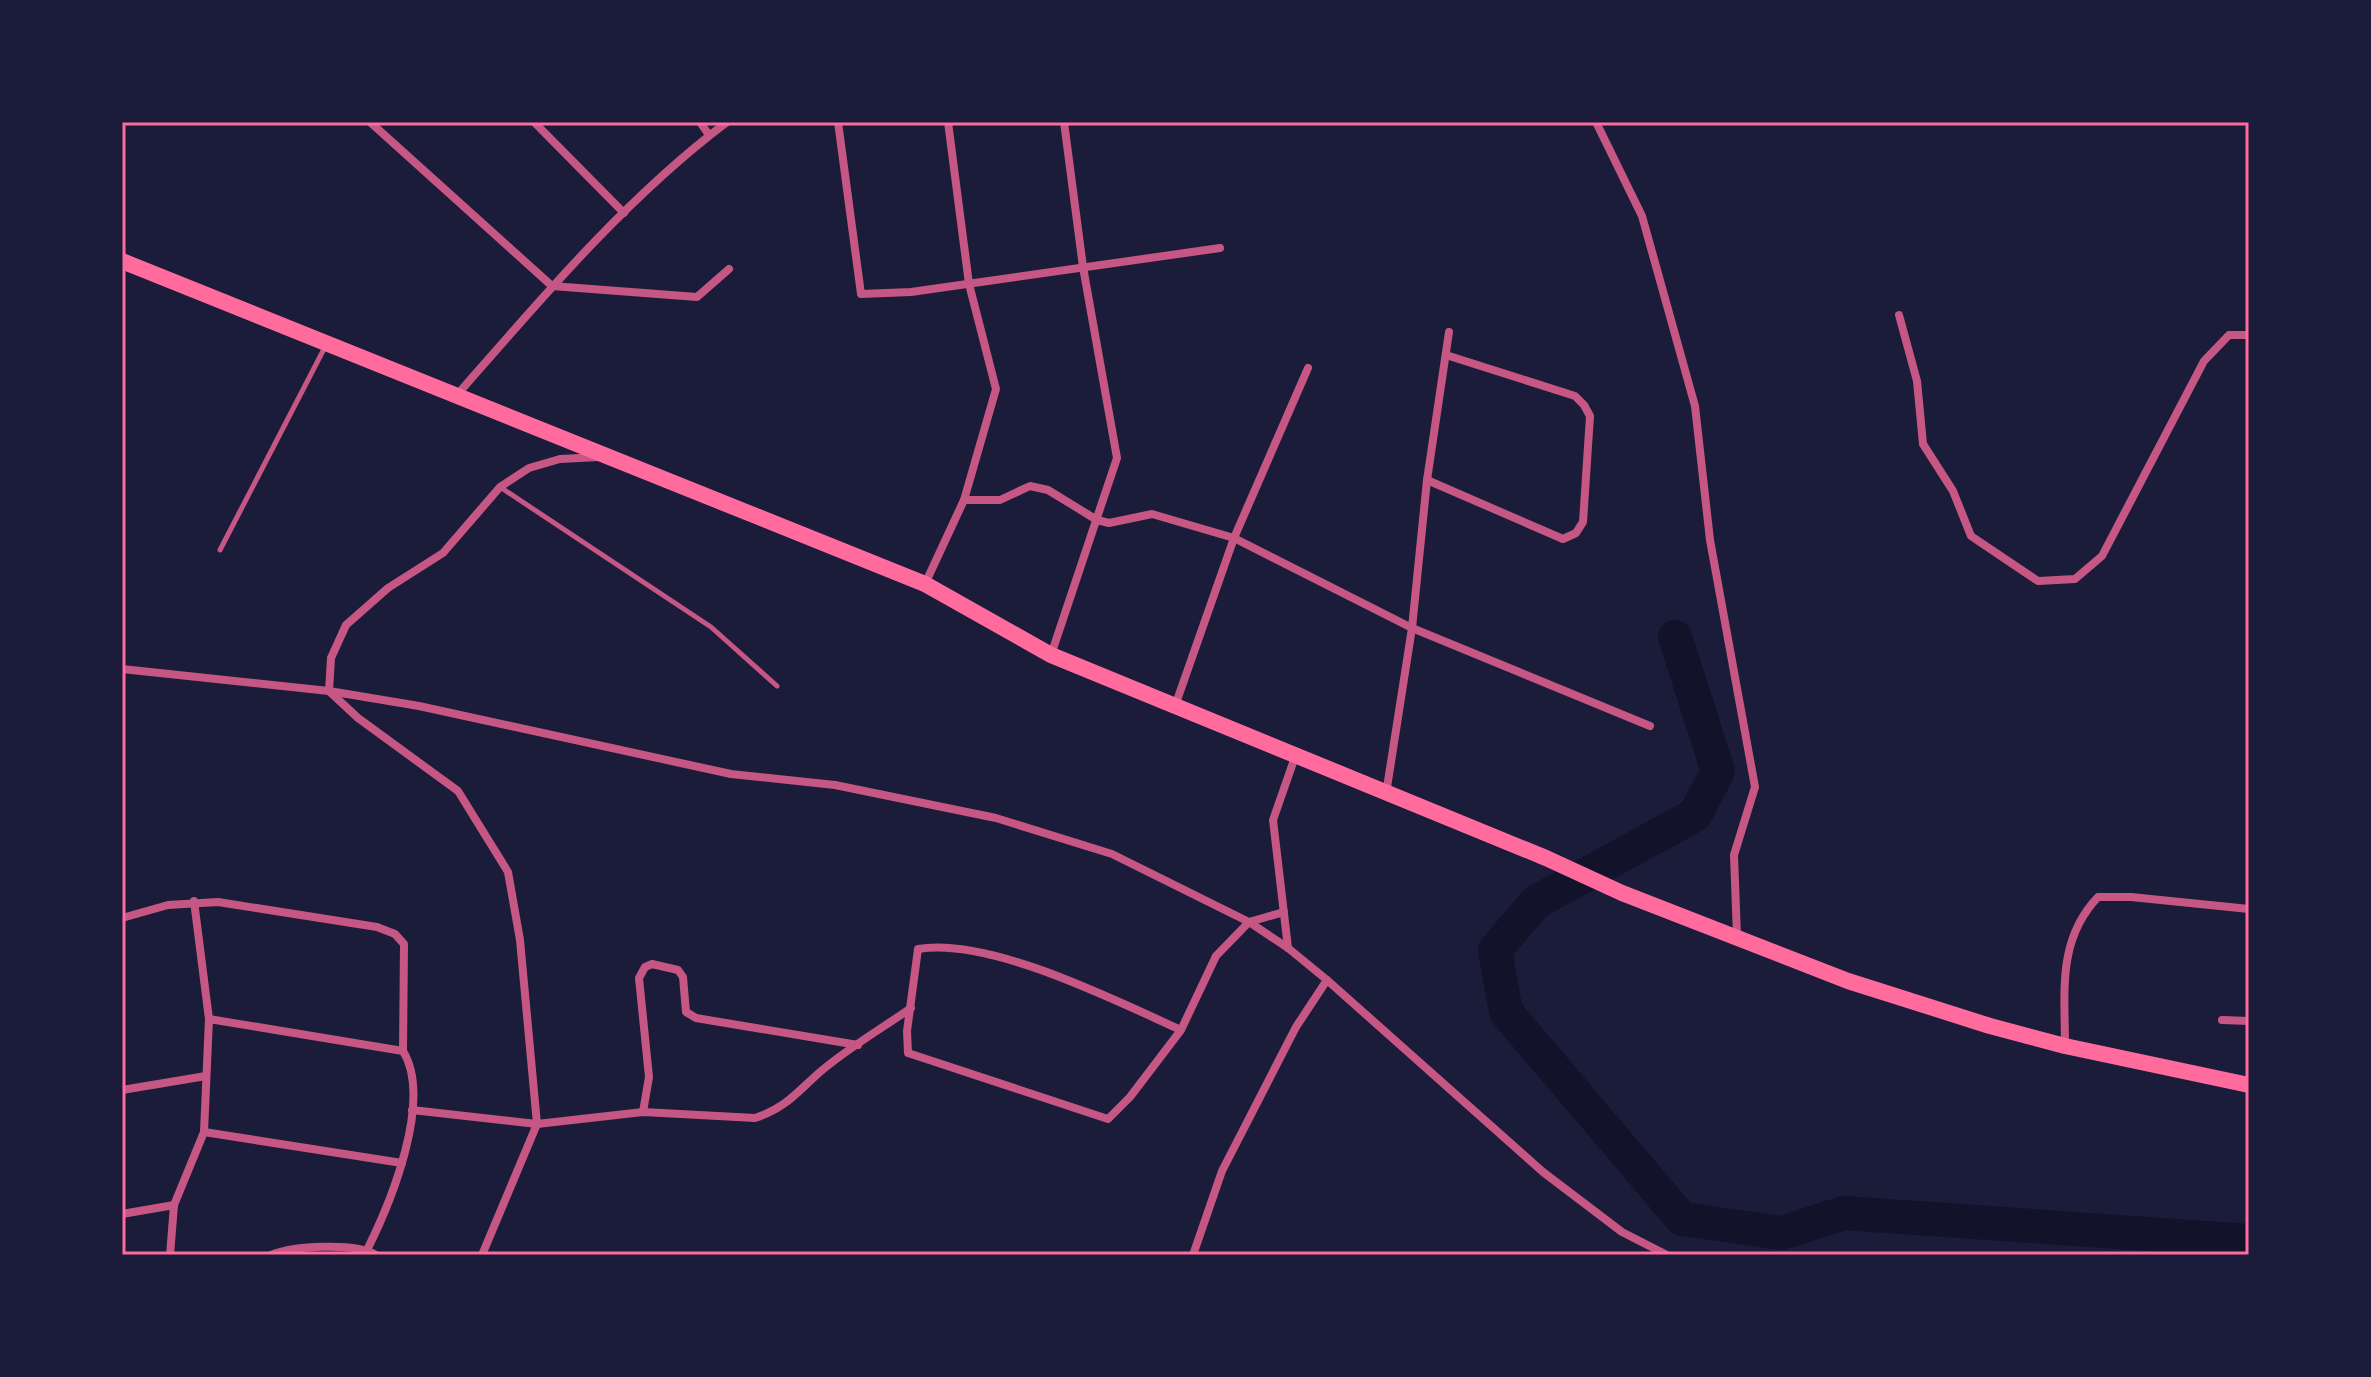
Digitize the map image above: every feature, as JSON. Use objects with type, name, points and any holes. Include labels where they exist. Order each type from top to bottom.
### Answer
[{"type":"main road","points":[[122,261],[925,584],[1051,655],[1546,858],[1622,893],[1848,981],[2065,1046],[2249,1085]]},
{"type":"street","points":[[370,122],[552,286],[697,297],[729,269]]},
{"type":"street","points":[[534,122],[624,213]]},
{"type":"street","points":[[700,122],[709,135]]},
{"type":"street","points":[[456,395],[552,286],[624,213],[727,122]]},
{"type":"street","points":[[838,122],[861,294],[911,292],[1220,248]]},
{"type":"street","points":[[925,584],[964,500],[996,389],[969,284],[948,122]]},
{"type":"street","points":[[1051,655],[1117,458],[1083,267],[1064,122]]},
{"type":"street","points":[[1596,122],[1642,216],[1695,406],[1710,540],[1755,787],[1734,855],[1737,936]]},
{"type":"street","points":[[1899,315],[1917,381],[1923,444],[1953,491],[1971,536],[2038,581],[2075,579],[2102,556],[2204,361],[2229,335],[2249,335]]},
{"type":"street","points":[[1386,794],[1412,628],[1427,480],[1449,332]]},
{"type":"street","points":[[1427,480],[1563,539],[1576,533],[1583,522],[1590,416],[1584,405],[1575,396],[1446,355]]},
{"type":"street","points":[[1175,707],[1234,538],[1308,368]]},
{"type":"street","points":[[329,691],[331,658],[346,625],[388,588],[443,553],[500,487],[529,468],[560,459],[608,456]]},
{"type":"street","points":[[964,500],[1000,500],[1030,486],[1048,490],[1097,520],[1109,523],[1152,514],[1234,538],[1412,628],[1650,726]]},
{"type":"street","points":[[122,669],[329,691],[419,706],[731,774],[835,785],[996,818],[1112,854],[1249,922],[1288,948],[1543,1172],[1622,1232],[1667,1255]]},
{"type":"street","points":[[329,691],[358,718],[458,791],[508,872],[520,940],[537,1124],[482,1255]]},
{"type":"street","points":[[1288,948],[1273,820],[1295,757]]},
{"type":"street","points":[[2065,1046],[2065,963],[2083,913],[2098,897],[2131,897],[2249,909]]},
{"type":"street","points":[[170,1255],[174,1205],[204,1132],[209,1019],[194,901]]},
{"type":"street","points":[[122,918],[168,905],[194,901],[218,902],[377,927],[395,934],[404,944],[403,1051],[409,1061],[412,1110],[402,1163],[372,1252],[338,1247],[271,1255]]},
{"type":"street","points":[[1181,1030],[1052,974],[978,952],[938,946],[918,949],[907,1031],[908,1053],[1108,1119],[1130,1097],[1181,1030],[1216,956],[1249,922],[1284,912]]},
{"type":"street","points":[[643,1112],[649,1077],[639,978],[645,967],[652,964],[678,970],[683,977],[686,1012],[696,1018],[858,1045]]},
{"type":"street","points":[[1193,1255],[1222,1171],[1296,1027],[1327,980]]},
{"type":"street","points":[[412,1110],[537,1124],[643,1112],[755,1118],[789,1102],[821,1071],[911,1008]]},
{"type":"street","points":[[209,1019],[403,1051]]},
{"type":"street","points":[[2222,1020],[2249,1021]]},
{"type":"street","points":[[122,1090],[206,1076]]},
{"type":"street","points":[[204,1132],[402,1163]]},
{"type":"street","points":[[122,1214],[174,1205]]},
{"type":"lane","points":[[220,550],[328,342]]},
{"type":"lane","points":[[500,487],[711,627],[777,686]]},
{"type":"waterway","points":[[1675,637],[1718,771],[1695,815],[1536,902],[1495,950],[1506,1012],[1682,1219],[1781,1233],[1844,1213],[2249,1241]]}]
